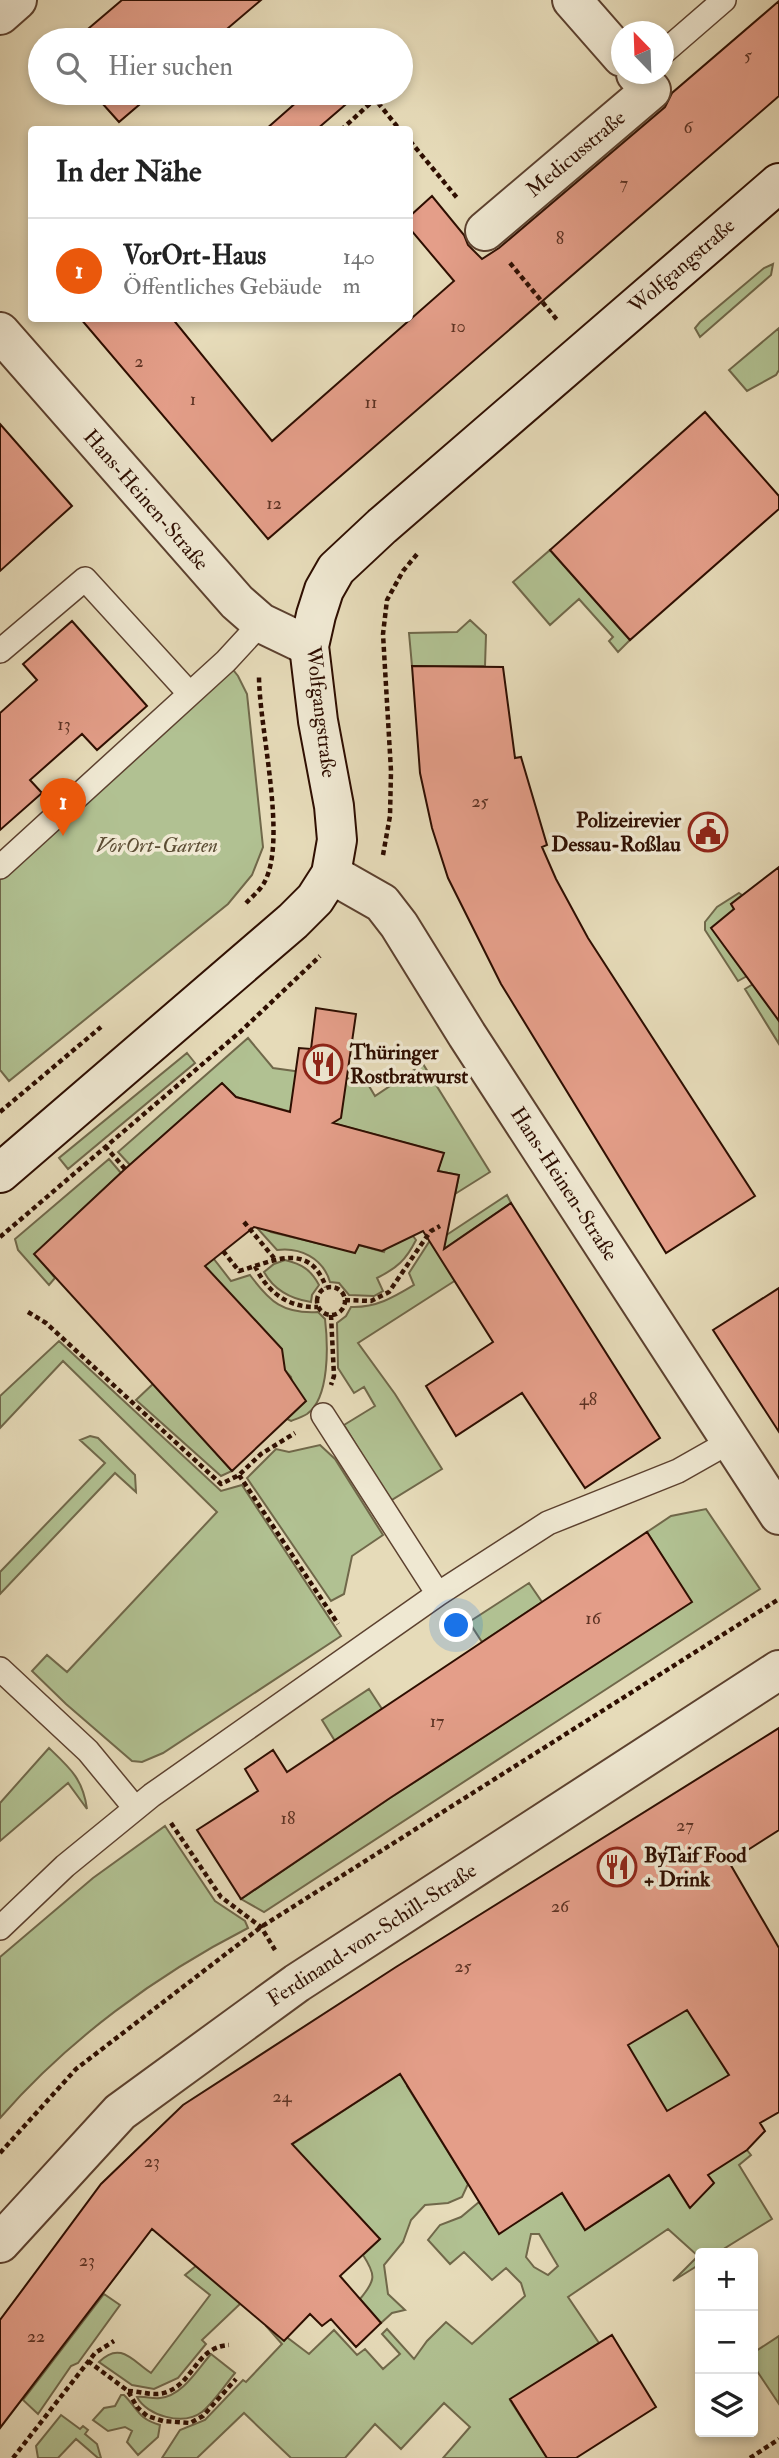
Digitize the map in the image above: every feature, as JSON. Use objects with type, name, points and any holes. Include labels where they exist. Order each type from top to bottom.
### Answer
[{"type":"street","points":[[0,15],[18,0]]},
{"type":"street","points":[[572,0],[611,38]]},
{"type":"street","name":"Medicusstraße","points":[[485,231],[650,90],[647,84]]},
{"type":"street","name":"Wolfgangstraße","points":[[0,1173],[293,921],[315,899],[331,874],[337,840],[334,806],[318,721],[309,646],[324,590],[336,569],[353,551],[779,183]]},
{"type":"street","name":"Hans-Heinen-Straße","points":[[0,332],[237,602],[261,622],[309,646]]},
{"type":"street","name":"Hans-Heinen-Straße","points":[[331,874],[383,903],[779,1515]]},
{"type":"street","name":"Ferdinand-von-Schill-Straße","points":[[0,2243],[120,2112],[297,1983],[779,1670]]},
{"type":"lane","points":[[674,39],[724,0]]},
{"type":"lane","points":[[0,651],[85,579],[189,693]]},
{"type":"lane","points":[[0,867],[226,661],[261,622]]},
{"type":"lane","points":[[323,1415],[438,1594]]},
{"type":"lane","points":[[0,1928],[65,1866],[143,1802],[438,1594],[548,1523],[678,1471],[731,1441]]},
{"type":"lane","points":[[0,1669],[143,1802]]},
{"type":"path","points":[[346,126],[369,105]]},
{"type":"path","points":[[379,105],[397,126]]},
{"type":"path","points":[[413,145],[582,352]]},
{"type":"path","points":[[369,893],[380,871],[390,816],[391,771],[383,634],[387,600],[403,571],[426,543]]},
{"type":"path","points":[[241,908],[264,883],[274,853],[274,820],[259,692],[261,622]]},
{"type":"path","points":[[0,1237],[240,1032],[323,952]]},
{"type":"path","points":[[0,1112],[105,1024]]},
{"type":"path","points":[[105,1146],[125,1169]]},
{"type":"path","points":[[244,1222],[274,1258]]},
{"type":"path","points":[[345,1300],[371,1301],[389,1292],[425,1239],[440,1226]]},
{"type":"path","points":[[223,1251],[239,1271],[274,1258],[299,1258],[313,1265],[326,1287]]},
{"type":"path","points":[[255,1266],[265,1284],[276,1295],[299,1306],[318,1307]]},
{"type":"path","points":[[326,1287],[338,1288],[345,1300],[340,1312],[331,1315],[322,1312],[318,1307],[318,1295],[326,1287]]},
{"type":"path","points":[[28,1312],[46,1323],[221,1484],[239,1475],[261,1454],[323,1415],[334,1376],[331,1315]]},
{"type":"path","points":[[239,1475],[356,1650]]},
{"type":"path","points":[[0,2152],[76,2069],[261,1927],[779,1599]]},
{"type":"path","points":[[143,1802],[221,1896],[261,1927],[297,1983]]},
{"type":"path","points":[[13,2458],[88,2361],[114,2341]]},
{"type":"path","points":[[128,2391],[157,2394],[168,2392],[179,2385],[210,2349],[229,2345]]},
{"type":"path","points":[[88,2361],[128,2391],[137,2407],[147,2416],[163,2421],[190,2423],[203,2416],[236,2379]]},
{"type":"path","points":[[750,2458],[779,2439]]},
{"type":"green space","points":[[773,264],[771,275],[700,337],[695,328],[700,322],[764,268]]},
{"type":"green space","points":[[779,328],[779,370],[776,375],[747,391],[729,370]]},
{"type":"green space","points":[[550,550],[630,640],[618,652],[609,641],[613,637],[579,599],[550,625],[513,582]]},
{"type":"green space","points":[[470,620],[486,635],[485,666],[412,666],[409,633],[457,632]]},
{"type":"green space","name":"VorOrt-Garten","points":[[226,661],[247,694],[263,847],[252,875],[228,904],[9,1081],[0,1070],[0,867]]},
{"type":"green space","points":[[739,893],[742,895],[731,904],[747,976],[738,981],[705,930],[705,922],[717,907]]},
{"type":"green space","points":[[753,984],[779,1020],[779,1044],[745,989]]},
{"type":"green space","points":[[248,1038],[273,1068],[366,1081],[375,1096],[423,1064],[490,1172],[455,1194],[459,1175],[438,1171],[443,1153],[236,1097],[222,1083],[130,1165],[118,1152]]},
{"type":"green space","points":[[187,1053],[195,1063],[68,1169],[59,1158]]},
{"type":"green space","points":[[109,1159],[121,1173],[35,1254],[55,1278],[49,1285],[18,1250],[15,1239]]},
{"type":"green space","points":[[507,1195],[511,1203],[438,1253],[456,1280],[358,1343],[395,1394],[442,1469],[390,1501],[344,1425],[375,1406],[364,1387],[354,1393],[338,1368],[337,1323],[346,1316],[351,1307],[377,1304],[414,1285],[409,1273],[429,1242],[439,1234],[442,1238]]},
{"type":"green space","points":[[249,1219],[271,1232],[355,1252],[359,1245],[384,1252],[389,1238],[413,1236],[416,1240],[400,1263],[377,1278],[383,1291],[374,1296],[349,1295],[339,1283],[330,1282],[322,1266],[309,1256],[294,1250],[277,1250]]},
{"type":"green space","points":[[210,1254],[231,1281],[250,1275],[278,1304],[295,1311],[318,1312],[325,1319],[327,1356],[324,1384],[320,1396],[307,1414],[291,1421],[287,1419],[291,1377],[193,1268]]},
{"type":"green space","points":[[285,1260],[305,1268],[316,1280],[319,1285],[311,1302],[284,1293],[264,1272]]},
{"type":"green space","points":[[59,1341],[221,1491],[242,1485],[341,1636],[163,1753],[142,1762],[132,1761],[32,1671],[47,1655],[67,1672],[217,1512],[63,1361],[0,1428],[0,1396]]},
{"type":"green space","points":[[154,1383],[232,1471],[221,1476],[136,1400]]},
{"type":"green space","points":[[90,1436],[98,1438],[135,1475],[136,1492],[115,1473],[0,1594],[0,1572],[105,1463],[80,1440]]},
{"type":"green space","points":[[320,1445],[335,1459],[383,1535],[352,1556],[344,1594],[331,1601],[247,1478],[276,1449],[289,1452]]},
{"type":"green space","points":[[706,1509],[760,1589],[264,1912],[241,1899],[390,1798],[691,1602],[647,1532],[671,1516]]},
{"type":"green space","points":[[529,1583],[542,1602],[482,1642],[469,1622]]},
{"type":"green space","points":[[369,1689],[382,1709],[335,1741],[322,1720]]},
{"type":"green space","points":[[49,1748],[79,1782],[87,1809],[68,1783],[0,1841],[0,1803]]},
{"type":"green space","points":[[165,1826],[215,1901],[245,1921],[248,1928],[180,1967],[115,2011],[54,2062],[0,2118],[0,1957],[93,1878]]},
{"type":"green space","points":[[607,2009],[689,2009],[729,2075],[747,2150],[751,2155],[739,2165],[772,2219],[725,2248],[695,2248],[695,2253],[668,2229],[568,2297],[599,2343],[510,2400],[547,2458],[443,2458],[470,2427],[444,2403],[401,2449],[375,2424],[345,2458],[291,2458],[244,2413],[197,2458],[162,2458],[180,2430],[205,2420],[282,2344],[266,2326],[268,2323],[309,2354],[334,2330],[357,2355],[365,2349],[383,2369],[400,2354],[382,2334],[387,2329],[414,2359],[446,2322],[472,2344],[525,2296],[521,2283],[506,2268],[492,2280],[464,2252],[450,2264],[428,2240],[440,2225],[461,2217],[479,2202],[499,2233],[541,2206],[485,2069],[585,2230],[669,2175],[689,2207],[713,2184],[682,2134],[646,2155]],"holes":[[[531,2234],[539,2234],[558,2266],[548,2275],[534,2267],[526,2257]]]},
{"type":"green space","points":[[418,2062],[407,2086],[468,2184],[462,2197],[448,2203],[425,2205],[411,2220],[403,2242],[384,2265],[388,2294],[405,2310],[392,2313],[381,2323],[360,2299],[369,2287],[372,2277],[363,2255],[380,2239],[282,2151]]},
{"type":"green space","points":[[695,2259],[695,2267],[673,2281]]},
{"type":"green space","points":[[197,2265],[241,2303],[202,2340],[206,2344],[178,2378],[154,2389],[132,2385],[99,2362],[113,2353],[120,2353],[132,2358],[151,2373],[210,2295],[185,2275]]},
{"type":"green space","points":[[104,2294],[120,2305],[78,2363],[71,2366],[38,2414],[23,2400]]},
{"type":"green space","points":[[779,2336],[779,2404],[758,2372],[758,2350]]},
{"type":"green space","points":[[211,2354],[235,2373],[202,2412],[185,2418],[166,2417],[149,2409],[137,2397],[160,2398],[175,2393]]},
{"type":"green space","points":[[121,2395],[124,2395],[143,2417],[160,2425],[158,2437],[138,2455],[127,2442],[132,2431],[125,2427],[108,2431],[93,2420],[104,2408],[115,2406]]},
{"type":"green space","points":[[61,2415],[80,2429],[83,2426],[88,2430],[85,2434],[97,2444],[101,2458],[76,2439],[58,2458],[38,2458],[36,2446]]},
{"type":"building","points":[[122,0],[261,0],[228,28],[89,28]]},
{"type":"building","points":[[779,1],[779,96],[268,539],[83,322],[175,322],[272,441],[407,322],[413,322],[413,317],[454,281],[413,233],[413,213],[432,196],[464,235],[468,245],[482,259],[499,248],[665,107],[672,93]]},
{"type":"building","points":[[104,105],[139,105],[119,122]]},
{"type":"building","points":[[293,105],[345,105],[321,126],[270,126]]},
{"type":"building","points":[[705,412],[779,496],[779,509],[630,640],[550,550]]},
{"type":"building","points":[[0,424],[72,506],[0,571]]},
{"type":"building","points":[[72,621],[147,706],[97,750],[82,734],[30,780],[42,793],[0,830],[0,713],[37,680],[23,664]]},
{"type":"building","points":[[412,666],[503,667],[515,758],[521,757],[547,845],[542,847],[556,879],[588,938],[755,1196],[666,1253],[501,984],[448,878],[432,828],[420,773]]},
{"type":"building","points":[[779,867],[779,1021],[711,928],[734,909],[731,904]]},
{"type":"building","points":[[316,1008],[356,1014],[341,1118],[333,1123],[444,1153],[438,1171],[459,1175],[444,1249],[511,1203],[660,1438],[585,1488],[522,1393],[456,1436],[426,1386],[493,1342],[423,1231],[382,1251],[359,1245],[355,1253],[254,1227],[205,1266],[282,1349],[285,1370],[306,1401],[232,1471],[34,1254],[222,1083],[236,1097],[290,1112],[299,1048],[311,1049]]},
{"type":"building","points":[[779,1288],[779,1432],[713,1330]]},
{"type":"building","points":[[647,1532],[692,1602],[390,1798],[241,1899],[197,1830],[258,1791],[245,1769],[273,1750],[287,1772]]},
{"type":"building","points":[[779,1728],[779,1830],[729,1862],[779,1948],[779,2112],[760,2123],[765,2131],[747,2150],[708,2175],[714,2183],[690,2208],[669,2175],[585,2230],[562,2193],[499,2234],[400,2074],[292,2144],[380,2239],[340,2276],[381,2323],[356,2347],[331,2319],[322,2326],[310,2314],[284,2341],[152,2229],[0,2428],[0,2320],[101,2184],[183,2105],[396,1967]],"holes":[[[687,2010],[729,2075],[667,2111],[628,2045]]]},
{"type":"building","points":[[612,2335],[656,2407],[576,2458],[547,2458],[510,2399]]},
{"type":"place","name":"Polizeirevier Dessau-Roßlau","points":[[708,832]]},
{"type":"place","name":"VorOrt-Haus","points":[[63,836]]},
{"type":"place","name":"Thüringer Rostbratwurst","points":[[323,1064]]},
{"type":"place","name":"ByTaif Food + Drink","points":[[617,1867]]}]
